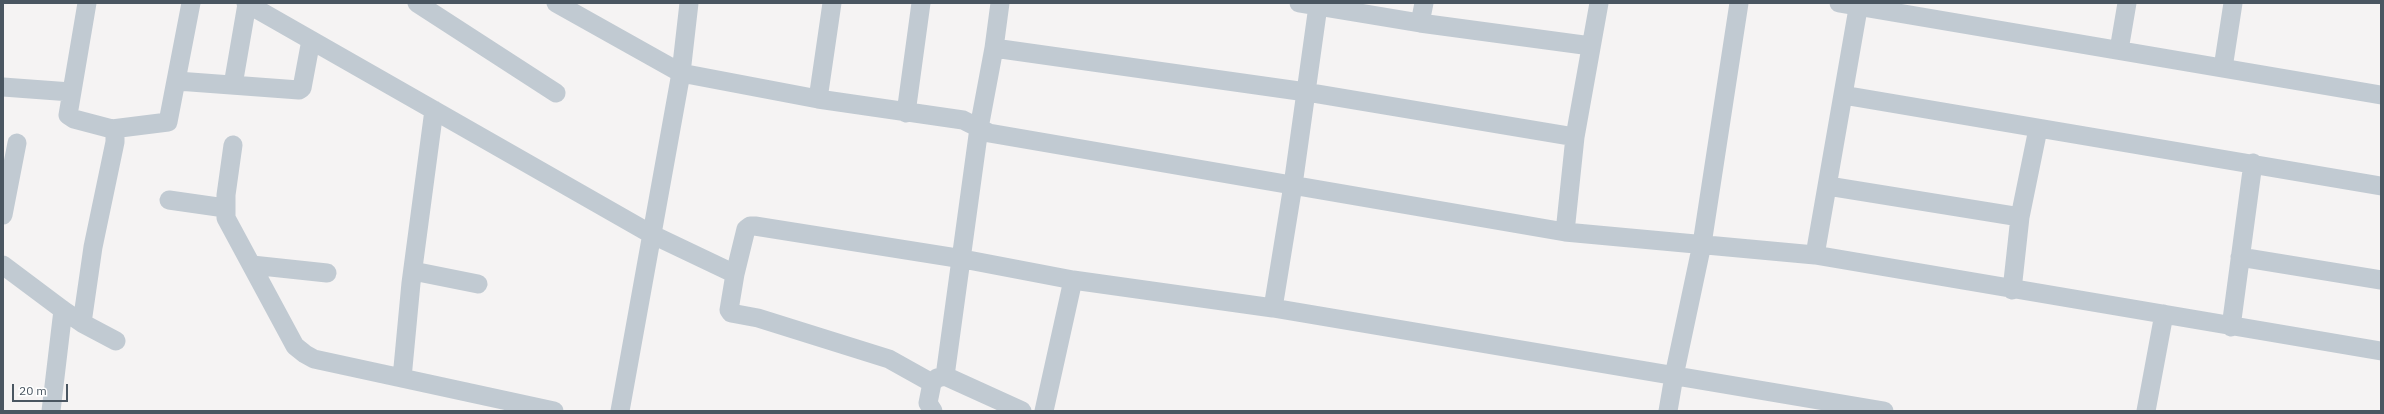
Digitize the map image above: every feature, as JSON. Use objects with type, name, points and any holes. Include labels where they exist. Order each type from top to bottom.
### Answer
[{"type":"street","points":[[87,3],[68,115],[112,129],[168,122],[191,3]]},
{"type":"street","points":[[233,85],[248,3],[652,234],[735,274]]},
{"type":"street","points":[[417,3],[556,93]]},
{"type":"street","points":[[556,3],[681,73],[818,99],[906,113],[963,120],[989,133],[1565,232],[1815,255],[2012,290],[2381,351]]},
{"type":"street","points":[[620,411],[681,73],[689,3]]},
{"type":"street","points":[[818,99],[832,3]]},
{"type":"street","points":[[906,113],[921,3]]},
{"type":"street","points":[[933,411],[928,403],[938,379],[963,259],[979,128],[994,48],[1000,3]]},
{"type":"street","points":[[1299,3],[1420,23],[1590,46]]},
{"type":"street","points":[[1420,23],[1424,3]]},
{"type":"street","points":[[1565,232],[1575,137],[1590,46],[1599,3]]},
{"type":"street","points":[[1668,411],[1702,244],[1739,3]]},
{"type":"street","points":[[1839,3],[1858,5],[2381,95]]},
{"type":"street","points":[[2119,50],[2127,3]]},
{"type":"street","points":[[2223,68],[2233,3]]},
{"type":"street","points":[[1815,255],[1858,5]]},
{"type":"street","points":[[1273,308],[1293,185],[1318,6]]},
{"type":"street","points":[[177,81],[299,90],[302,88],[311,40]]},
{"type":"street","points":[[994,48],[1306,92],[1575,137]]},
{"type":"street","points":[[3,87],[71,92]]},
{"type":"street","points":[[1843,95],[2038,129],[2254,163],[2381,186]]},
{"type":"street","points":[[402,378],[413,271],[434,110]]},
{"type":"street","points":[[82,324],[93,247],[115,142],[115,132],[112,129]]},
{"type":"street","points":[[2012,290],[2020,217],[2038,129]]},
{"type":"street","points":[[3,215],[5,184],[17,143]]},
{"type":"street","points":[[233,145],[225,208],[226,218],[295,346],[314,359],[554,411]]},
{"type":"street","points":[[2231,327],[2254,163]]},
{"type":"street","points":[[1828,186],[2020,217]]},
{"type":"street","points":[[169,200],[225,208]]},
{"type":"street","points":[[1022,411],[889,360],[758,318],[732,314],[729,310],[735,274],[746,230],[752,226],[963,259],[1073,280],[1273,308],[1884,411]]},
{"type":"street","points":[[2240,257],[2381,280]]},
{"type":"street","points":[[3,265],[82,324],[116,340]]},
{"type":"street","points":[[252,266],[327,273]]},
{"type":"street","points":[[413,271],[478,284]]},
{"type":"street","points":[[1044,411],[1073,280]]},
{"type":"street","points":[[51,411],[62,310]]},
{"type":"street","points":[[2146,411],[2164,314]]}]
